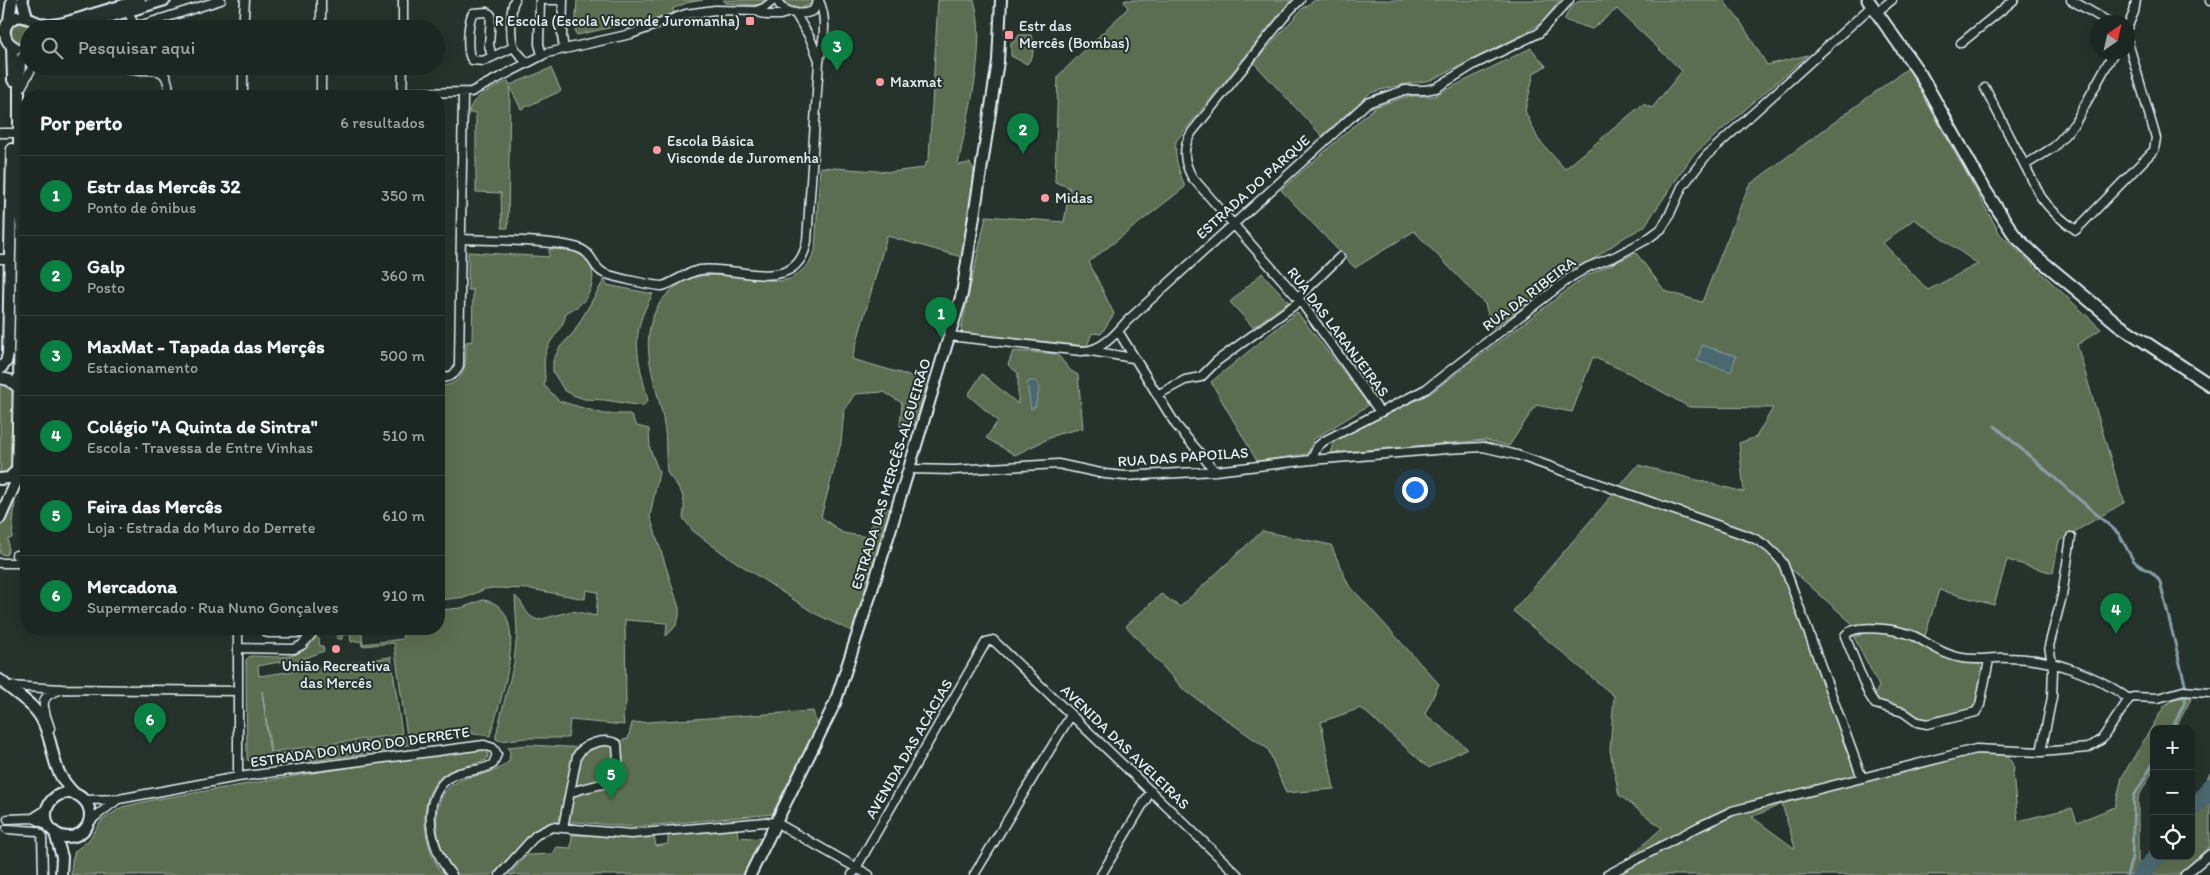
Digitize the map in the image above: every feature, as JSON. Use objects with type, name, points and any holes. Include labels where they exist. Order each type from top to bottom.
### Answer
[{"type":"main road","points":[[1872,6],[1920,74],[1984,190],[2015,236],[2037,257],[2119,325],[2210,385]]},
{"type":"street","points":[[12,0],[4,29],[12,46],[15,133],[20,186]]},
{"type":"street","points":[[22,0],[31,20]]},
{"type":"street","points":[[74,20],[140,0]]},
{"type":"street","points":[[98,20],[165,0]]},
{"type":"street","points":[[158,20],[221,0]]},
{"type":"street","points":[[321,0],[321,20]]},
{"type":"street","points":[[403,0],[403,20]]},
{"type":"street","points":[[516,0],[512,6],[514,47],[527,63]]},
{"type":"street","points":[[540,0],[539,44],[542,55]]},
{"type":"street","points":[[546,0],[563,0],[562,36],[564,49]]},
{"type":"street","points":[[714,0],[715,10]]},
{"type":"street","points":[[756,11],[776,0],[783,8],[793,13],[810,38],[819,62]]},
{"type":"street","points":[[445,94],[463,94],[478,90],[542,55],[631,34],[686,14],[715,10],[756,11],[766,15],[807,13],[813,11],[819,0]]},
{"type":"street","points":[[461,239],[546,243],[577,248],[592,257],[598,269],[606,274],[662,286],[686,274],[701,270],[776,274],[791,270],[802,258],[807,241],[824,14],[819,0]]},
{"type":"street","name":"ESTRADA DAS MERCÊS-ALGUEIRÃO","points":[[750,875],[835,703],[949,336],[967,270],[998,61],[1001,0]]},
{"type":"street","name":"RUA DAS LARANJEIRAS","points":[[1300,0],[1203,117],[1185,146],[1184,158],[1192,177],[1299,300],[1380,412]]},
{"type":"street","name":"ESTRADA DO PARQUE","points":[[1090,351],[1118,330],[1367,103],[1405,90],[1436,88],[1473,65],[1539,33],[1569,0]]},
{"type":"street","name":"RUA DA RIBEIRA","points":[[1311,460],[1318,446],[1324,441],[1426,389],[1571,277],[1588,266],[1616,256],[1654,234],[1665,224],[1682,188],[1706,156],[1872,6],[1892,0]]},
{"type":"street","points":[[1961,43],[2014,0]]},
{"type":"street","points":[[2071,0],[2097,15]]},
{"type":"street","points":[[2133,15],[2136,0]]},
{"type":"street","points":[[243,1],[243,20]]},
{"type":"street","points":[[128,11],[132,20]]},
{"type":"street","points":[[492,57],[489,45],[491,15],[487,12],[473,13],[470,19],[468,54],[470,57],[479,62],[492,57],[514,47]]},
{"type":"street","points":[[4,29],[18,16],[26,20]]},
{"type":"street","points":[[12,46],[20,48]]},
{"type":"street","points":[[2024,165],[2054,147],[2075,123],[2110,60]]},
{"type":"street","points":[[1985,88],[2041,197],[2050,210],[2076,230],[2154,150],[2156,138],[2133,60]]},
{"type":"street","points":[[0,369],[6,362],[8,354],[5,259],[20,63]]},
{"type":"street","points":[[19,91],[29,75]]},
{"type":"street","points":[[166,75],[169,81],[169,90]]},
{"type":"street","points":[[243,75],[243,90]]},
{"type":"street","points":[[321,75],[321,90]]},
{"type":"street","points":[[402,75],[402,90]]},
{"type":"street","points":[[445,377],[450,376],[460,365],[463,94]]},
{"type":"street","points":[[0,133],[15,133]]},
{"type":"street","points":[[1157,395],[1186,380],[1201,377],[1217,361],[1299,300],[1340,257]]},
{"type":"street","points":[[1118,330],[1133,358],[1176,425],[1215,471]]},
{"type":"street","points":[[949,336],[1090,351],[1133,358]]},
{"type":"street","points":[[0,378],[9,380],[19,388]]},
{"type":"street","points":[[0,518],[16,482],[20,383]]},
{"type":"street","name":"RUA DAS PAPOILAS","points":[[909,468],[947,470],[1058,464],[1124,476],[1215,471],[1311,460],[1447,449],[1483,447],[1500,450],[1762,542],[1775,552],[1783,563],[1862,778]]},
{"type":"street","points":[[0,480],[9,478],[17,470]]},
{"type":"street","points":[[2041,752],[2052,697],[2049,646],[2062,596],[2071,537]]},
{"type":"street","points":[[0,563],[20,563]]},
{"type":"street","points":[[1989,660],[1980,705],[1976,712],[1956,719],[1922,724],[1903,712],[1881,707],[1872,700],[1845,636],[1852,629],[1862,628],[1895,632],[1914,636],[1952,656],[1973,660],[2008,658],[2051,664],[2081,672],[2119,692],[2129,700]]},
{"type":"street","points":[[33,818],[62,794],[119,799],[238,777],[238,635]]},
{"type":"street","points":[[238,648],[294,649],[302,645],[311,635]]},
{"type":"street","name":"AVENIDA DAS AVELEIRAS","points":[[993,640],[1238,875]]},
{"type":"street","name":"AVENIDA DAS ACÁCIAS","points":[[854,871],[986,642],[993,640]]},
{"type":"street","points":[[3,683],[62,690],[238,691]]},
{"type":"street","points":[[3,683],[25,700],[39,714],[44,723],[56,768],[56,781],[49,805],[47,821],[52,829],[62,857],[61,875]]},
{"type":"street","points":[[50,744],[51,733],[43,704],[50,693],[62,690]]},
{"type":"street","points":[[1607,875],[1719,816],[1976,749],[2041,752],[2075,750],[2096,745],[2129,700],[2133,698],[2158,698],[2183,691],[2210,693]]},
{"type":"street","points":[[974,875],[1071,715]]},
{"type":"street","points":[[563,828],[570,792],[577,756],[584,746],[611,740],[617,744],[619,775],[606,784],[590,785],[570,792]]},
{"type":"street","name":"ESTRADA DO MURO DO DERRETE","points":[[238,777],[465,746],[489,747],[497,754],[492,764],[462,772],[448,779],[439,787],[432,803],[432,833],[442,863],[452,875]]},
{"type":"street","points":[[56,768],[62,779],[80,797],[90,811],[88,824]]},
{"type":"street","points":[[1101,875],[1151,791]]},
{"type":"street","points":[[62,857],[88,824],[119,799]]},
{"type":"street","points":[[8,819],[33,818],[64,837],[78,835]]},
{"type":"street","points":[[500,875],[536,836],[552,827],[631,834],[765,822],[777,823],[854,871],[869,875]]},
{"type":"street","points":[[7,829],[36,831],[42,835],[43,875]]},
{"type":"street","points":[[2185,875],[2210,854]]},
{"type":"green space","points":[[577,0],[703,0],[686,3],[672,9],[675,12],[657,22],[629,30],[626,24],[577,35],[575,32]]},
{"type":"green space","points":[[723,0],[768,0],[762,5],[757,5],[726,3]]},
{"type":"green space","points":[[783,0],[812,0],[809,5],[799,7],[788,5]]},
{"type":"green space","points":[[938,0],[974,0],[978,19],[979,39],[975,82],[958,165],[970,163],[974,170],[962,257],[887,236],[852,359],[928,381],[915,425],[900,426],[902,403],[884,392],[855,394],[844,410],[841,443],[821,517],[843,533],[867,537],[878,505],[890,509],[853,632],[814,613],[724,554],[693,531],[683,518],[684,507],[680,489],[667,471],[665,431],[650,364],[649,334],[652,319],[659,304],[670,291],[685,281],[695,277],[713,275],[778,281],[790,279],[809,264],[815,251],[820,167],[891,172],[923,168],[929,158]]},
{"type":"green space","points":[[1125,0],[1291,0],[1176,141],[1176,159],[1185,187],[1089,262],[1114,314],[1101,334],[1092,333],[1087,346],[962,333],[961,329],[986,216],[1064,222],[1070,188],[1055,182],[1058,76],[1128,8],[1124,2]]},
{"type":"green space","points":[[1315,0],[1560,0],[1543,22],[1515,39],[1431,80],[1400,85],[1370,93],[1322,136],[1254,63],[1303,8]]},
{"type":"green space","points":[[1580,0],[1723,0],[1740,21],[1767,65],[1808,55],[1693,155],[1644,227],[1625,237],[1492,329],[1485,304],[1414,231],[1355,268],[1281,190],[1375,107],[1409,96],[1434,96],[1531,48],[1546,66],[1534,73],[1525,111],[1538,139],[1565,169],[1643,104],[1652,108],[1682,71],[1617,9],[1592,29],[1564,20],[1571,7]]},
{"type":"green space","points":[[16,23],[20,23],[20,41],[16,41],[11,36],[11,28]]},
{"type":"green space","points":[[1019,35],[1031,35],[1035,41],[1032,57],[1027,64],[1011,56],[1011,42],[1015,41]]},
{"type":"green space","points":[[551,68],[561,91],[521,109],[510,87],[508,228],[502,228],[501,193],[476,192],[476,113],[469,113],[470,107],[478,97],[508,81],[510,85]]},
{"type":"green space","points":[[1908,68],[2000,234],[2101,329],[2077,345],[2125,502],[2059,541],[2053,573],[2007,560],[1994,605],[1939,590],[1922,646],[1951,659],[1979,664],[1982,670],[1975,707],[1971,710],[1928,721],[1904,709],[1882,702],[1875,695],[1879,686],[1854,637],[1860,635],[1855,626],[1791,569],[1865,782],[1971,752],[2007,753],[2014,768],[2018,821],[2072,808],[2077,822],[2115,807],[2122,777],[2150,730],[2150,776],[2138,798],[2138,861],[2140,864],[2150,851],[2150,860],[2195,860],[2178,875],[1609,875],[1662,828],[1619,795],[1610,750],[1614,696],[1513,611],[1638,465],[1744,492],[1739,443],[1756,437],[1773,408],[1689,407],[1629,373],[1593,357],[1572,412],[1536,405],[1509,446],[1486,440],[1331,453],[1334,441],[1431,393],[1586,276],[1636,253],[1665,291],[1702,302],[1749,185]],"holes":[[[1914,219],[1978,264],[1928,290],[1883,243]],[[1782,804],[1794,848],[1752,817]]]},
{"type":"green space","points":[[549,249],[577,252],[588,261],[593,273],[593,280],[585,299],[566,313],[563,323],[547,349],[544,359],[544,385],[559,401],[604,414],[630,414],[637,426],[649,429],[650,449],[659,472],[650,516],[679,608],[679,617],[675,627],[666,636],[667,623],[625,620],[626,703],[623,715],[624,725],[570,720],[568,738],[525,738],[501,741],[496,739],[496,735],[514,663],[517,633],[515,596],[530,616],[538,620],[572,611],[596,616],[598,592],[586,590],[585,599],[531,589],[493,588],[485,589],[467,597],[445,599],[445,385],[455,382],[460,377],[465,365],[466,342],[472,341],[473,290],[468,290],[468,252],[549,257]]},
{"type":"green space","points":[[1262,273],[1289,302],[1253,327],[1230,302]]},
{"type":"green space","points":[[604,280],[607,285],[653,294],[640,322],[638,335],[637,347],[648,401],[642,406],[605,400],[584,399],[573,395],[564,390],[553,372],[553,361],[560,347],[574,332]]},
{"type":"green space","points":[[1297,312],[1369,405],[1314,439],[1307,454],[1257,461],[1211,382]]},
{"type":"green space","points":[[1013,351],[1057,354],[1070,370],[1078,375],[1083,428],[1058,434],[1015,455],[986,438],[998,421],[968,395],[982,374],[1018,404],[1018,373],[1008,365]]},
{"type":"green space","points":[[0,383],[8,384],[14,391],[14,465],[8,474],[0,476]]},
{"type":"green space","points":[[16,490],[12,538],[8,539],[8,552],[6,555],[0,554],[0,527]]},
{"type":"green space","points":[[1262,531],[1331,545],[1348,584],[1439,684],[1425,714],[1467,748],[1429,768],[1361,708],[1321,722],[1334,789],[1286,793],[1268,749],[1184,690],[1126,626],[1161,594],[1180,607]]},
{"type":"green space","points":[[483,600],[499,606],[508,620],[511,638],[509,659],[500,703],[490,736],[467,733],[420,738],[415,740],[415,744],[393,747],[393,750],[311,761],[310,754],[247,760],[246,660],[250,656],[278,657],[294,655],[309,646],[316,638],[319,639],[320,646],[323,646],[324,651],[290,664],[289,660],[258,666],[259,676],[391,657],[402,734],[271,752],[262,691],[270,755],[407,736],[394,643],[362,646],[361,641],[351,642],[350,635],[362,635],[363,644],[403,639],[403,635],[445,635],[445,609],[461,608]]},
{"type":"green space","points":[[336,635],[342,635],[342,639],[337,639]]},
{"type":"green space","points":[[2192,697],[2177,725],[2153,725],[2165,705],[2176,698]]},
{"type":"green space","points":[[813,711],[817,727],[772,814],[634,827],[576,822],[551,822],[532,833],[492,875],[459,875],[451,867],[443,851],[438,835],[437,818],[440,801],[446,791],[453,784],[462,780],[501,768],[509,761],[510,753],[508,747],[527,745],[588,748],[628,739],[632,723]]},
{"type":"green space","points":[[467,750],[483,750],[488,752],[488,757],[481,762],[443,775],[434,785],[428,797],[425,810],[427,838],[436,864],[443,875],[71,875],[75,851],[88,841],[102,820],[122,807],[152,800],[307,774]]},
{"type":"green space","points":[[2210,773],[2210,846],[2195,860],[2195,799]]},
{"type":"green space","points":[[737,829],[738,837],[765,839],[744,875],[509,875],[527,855],[553,854],[557,847],[571,848],[572,835],[654,836],[656,846],[668,844],[668,835]]},
{"type":"water","points":[[1702,345],[1736,356],[1731,372],[1697,361]]},
{"type":"water","points":[[1029,381],[1038,383],[1039,390],[1035,407],[1031,409],[1027,383]]},
{"type":"waterway","points":[[1995,426],[2118,533],[2135,562],[2151,571],[2157,577],[2160,582],[2186,688]]},
{"type":"waterway","points":[[2174,725],[2184,704],[2186,695]]},
{"type":"waterway","points":[[2127,875],[2132,858],[2134,796],[2150,769]]},
{"type":"waterway","points":[[2195,805],[2204,797],[2210,787]]},
{"type":"waterway","points":[[2141,875],[2154,860]]},
{"type":"place","name":"R Escola (Escola Visconde Juromanha)","points":[[750,21]]},
{"type":"place","name":"Estr das Mercês (Bombas)","points":[[1009,35]]},
{"type":"place","name":"MaxMat - Tapada das Merçês","points":[[837,71]]},
{"type":"place","name":"Maxmat","points":[[880,82]]},
{"type":"place","name":"Escola Básica Visconde de Juromenha","points":[[657,150]]},
{"type":"place","name":"Galp","points":[[1023,154]]},
{"type":"place","name":"Midas","points":[[1045,198]]},
{"type":"place","name":"Estr das Mercês 32","points":[[941,338]]},
{"type":"place","name":"Colégio \"A Quinta de Sintra\"","points":[[2116,634]]},
{"type":"place","name":"União Recreativa das Mercês","points":[[336,649]]},
{"type":"place","name":"Mercadona","points":[[150,744]]},
{"type":"place","name":"Feira das Mercês","points":[[611,799]]}]
